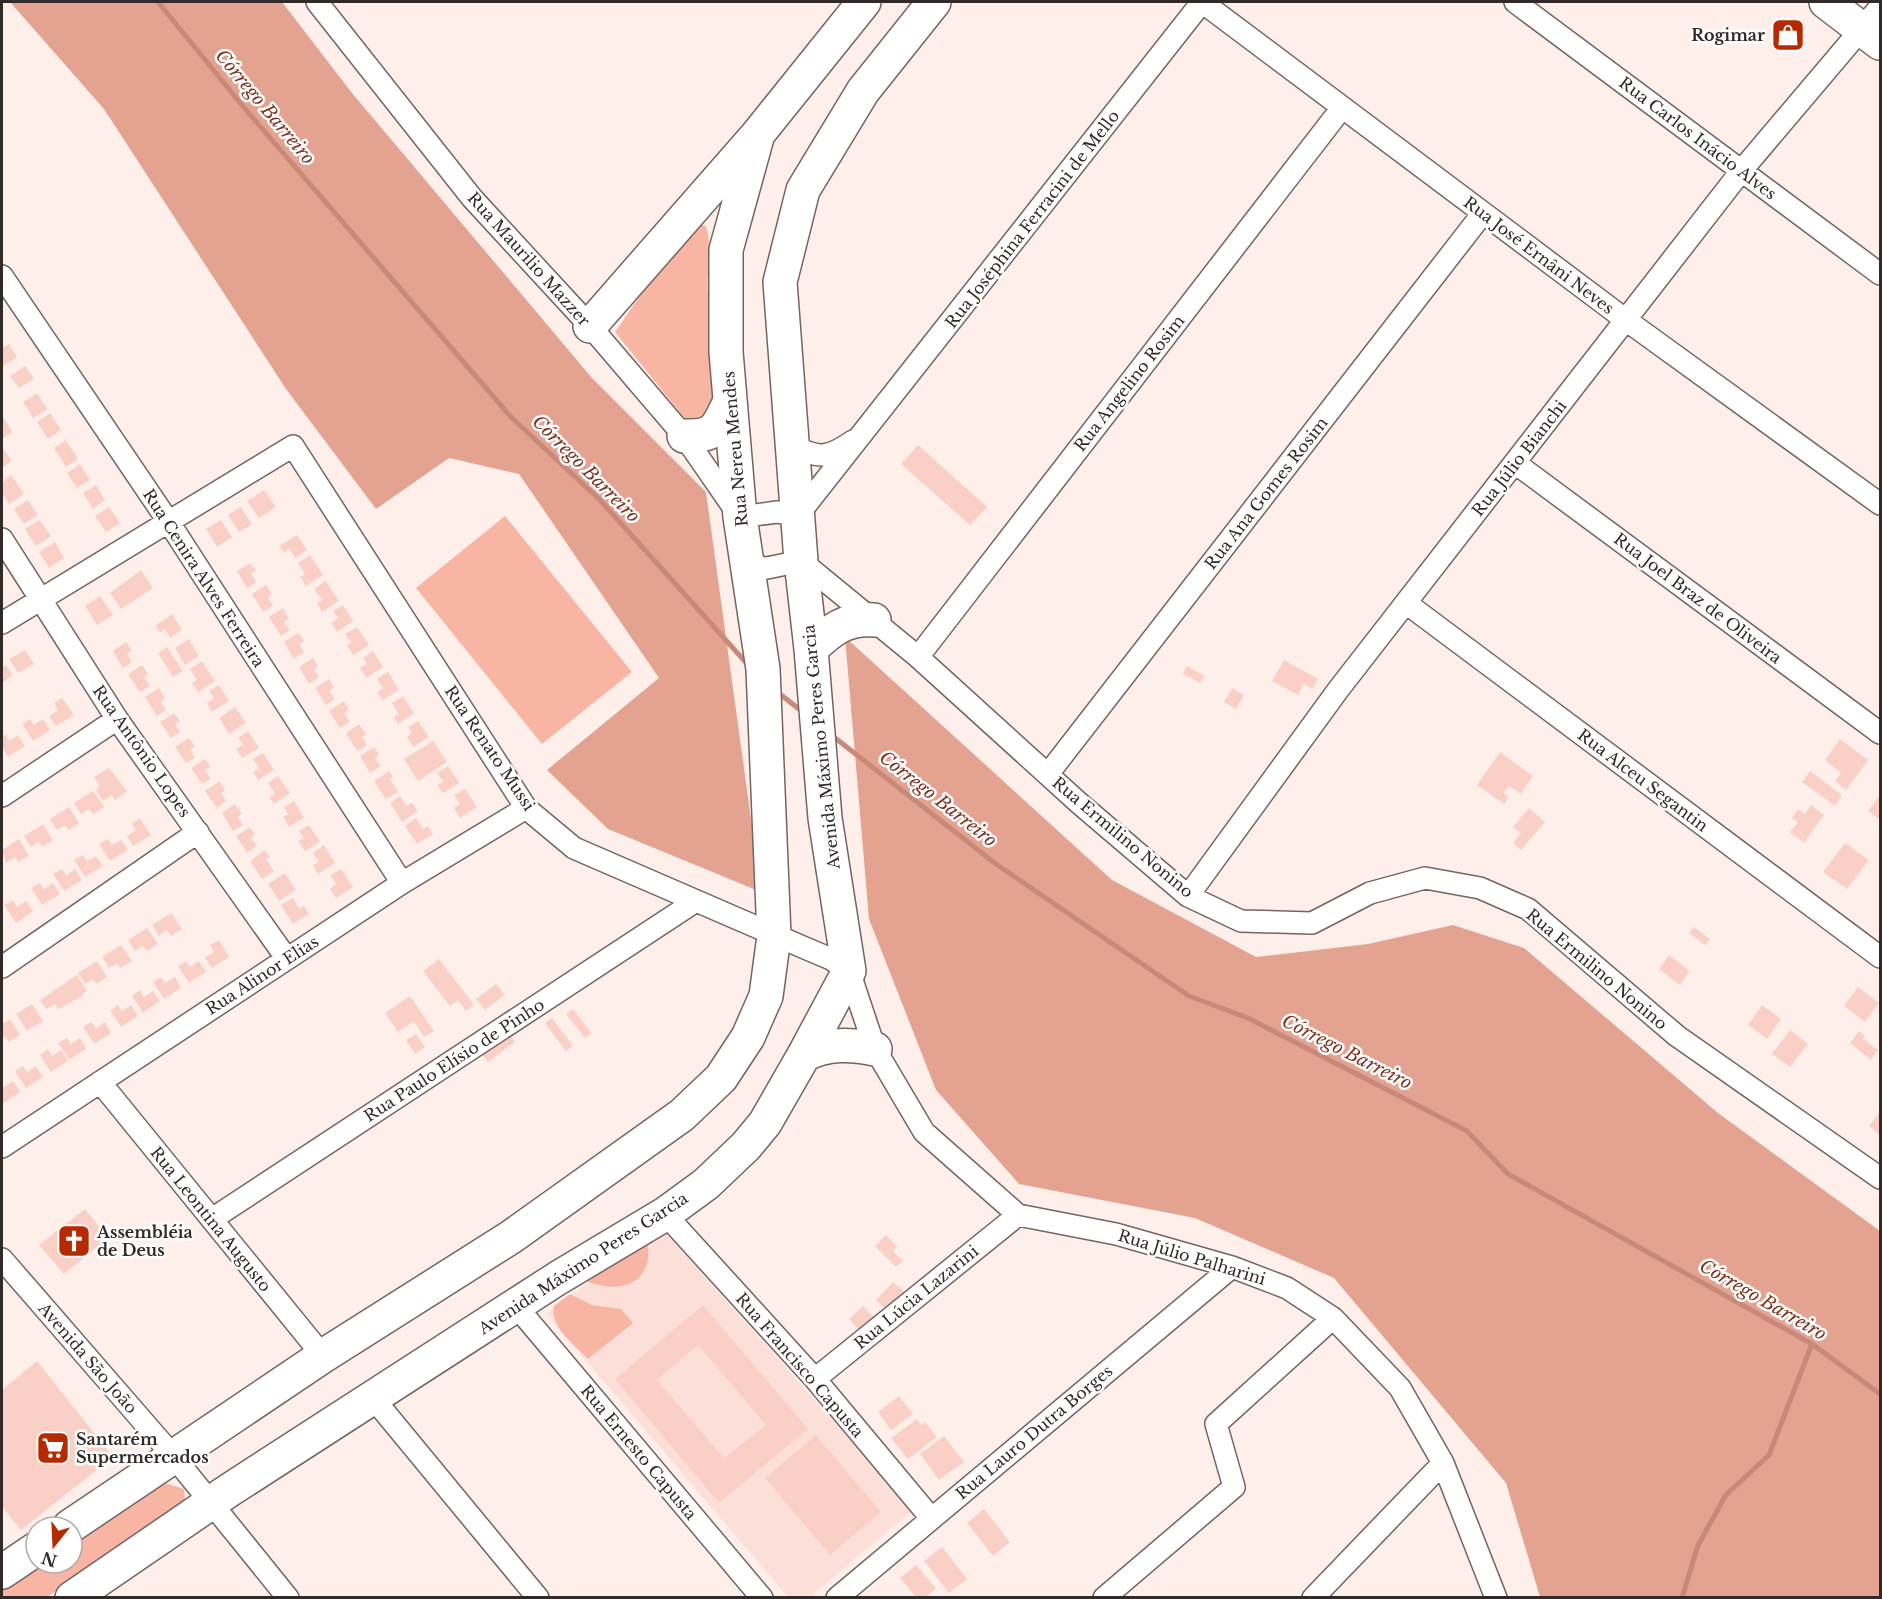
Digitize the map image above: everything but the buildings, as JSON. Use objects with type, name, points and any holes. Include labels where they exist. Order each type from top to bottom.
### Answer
[{"type":"main road","name":"Rua Nereu Mendes","points":[[774,936],[763,669],[740,517],[726,352],[726,250],[758,134],[864,2]]},
{"type":"main road","points":[[798,515],[780,282],[803,190],[863,91],[934,2]]},
{"type":"main road","points":[[1826,2],[1874,26]]},
{"type":"main road","points":[[590,326],[758,134]]},
{"type":"main road","points":[[684,436],[704,437],[717,427],[730,402]]},
{"type":"main road","name":"Avenida Máximo Peres Garcia","points":[[72,1598],[209,1503],[516,1306],[665,1214],[706,1184],[746,1146],[765,1123],[849,971],[825,818],[798,515]]},
{"type":"main road","points":[[811,649],[836,626],[860,619],[874,620]]},
{"type":"main road","points":[[84,1517],[323,1356],[512,1237],[705,1095],[722,1078],[735,1060],[766,996],[774,936]]},
{"type":"main road","points":[[804,1055],[829,1046],[850,1045],[875,1049]]},
{"type":"street","name":"Rua Maurilio Mazzer","points":[[316,2],[472,198],[590,326],[684,436],[740,517]]},
{"type":"street","name":"Rua Joséphina Ferracini de Mello","points":[[798,515],[1202,2]]},
{"type":"street","name":"Rua José Ernâni Neves","points":[[1202,2],[1341,109],[1626,320],[1881,504]]},
{"type":"street","name":"Rua Carlos Inácio Alves","points":[[1515,2],[1881,274]]},
{"type":"street","name":"Rua Júlio Bianchi","points":[[1188,896],[1338,690],[1742,170],[1874,26]]},
{"type":"street","name":"Rua Angelino Rosim","points":[[918,657],[1341,109]]},
{"type":"street","name":"Rua Ana Gomes Rosim","points":[[1048,774],[1483,213]]},
{"type":"street","name":"Rua Cenira Alves Ferreira","points":[[2,276],[168,521],[402,883]]},
{"type":"street","name":"Rua Joséphina Ferracini de Mello","points":[[791,445],[815,457],[838,452],[861,436]]},
{"type":"street","name":"Rua Renato Mussi","points":[[168,521],[293,446],[526,808],[574,848],[831,959],[849,971]]},
{"type":"street","name":"Rua Joel Braz de Oliveira","points":[[1515,463],[1881,733]]},
{"type":"street","points":[[740,517],[777,512],[798,515]]},
{"type":"street","points":[[2,623],[168,521]]},
{"type":"street","name":"Rua Antônio Lopes","points":[[2,539],[117,719],[287,959]]},
{"type":"street","name":"Rua Ermilino Nonino","points":[[801,561],[918,657],[1079,803],[1188,896],[1241,921],[1312,923],[1370,893],[1425,878],[1480,888],[1528,909],[1677,1036],[1881,1178]]},
{"type":"street","points":[[747,566],[776,567],[801,561]]},
{"type":"street","name":"Rua Alceu Segantin","points":[[1406,603],[1881,957]]},
{"type":"street","points":[[2,796],[117,719]]},
{"type":"street","name":"Rua Alinor Elias","points":[[2,1147],[402,883],[526,808]]},
{"type":"street","points":[[2,967],[198,832]]},
{"type":"street","name":"Rua Paulo Elísio de Pinho","points":[[212,1219],[696,901]]},
{"type":"street","points":[[849,971],[875,1049],[924,1132],[1018,1215]]},
{"type":"street","name":"Rua Leontina Augusto","points":[[100,1082],[323,1356]]},
{"type":"street","name":"Rua Francisco Capusta","points":[[665,1214],[815,1379],[931,1518]]},
{"type":"street","name":"Rua Júlio Palharini","points":[[1018,1215],[1116,1234],[1232,1267],[1287,1288],[1333,1318],[1400,1388],[1443,1463],[1496,1598]]},
{"type":"street","name":"Rua Lúcia Lazarini","points":[[815,1379],[1018,1215]]},
{"type":"street","name":"Avenida São João","points":[[2,1259],[174,1457],[288,1598]]},
{"type":"street","name":"Rua Lauro Dutra Borges","points":[[837,1598],[1232,1267]]},
{"type":"street","name":"Rua Ernesto Capusta","points":[[516,1306],[762,1598]]},
{"type":"street","points":[[1104,1598],[1234,1486],[1216,1424],[1333,1318]]},
{"type":"street","points":[[373,1398],[538,1598]]},
{"type":"street","points":[[1313,1598],[1443,1463]]},
{"type":"shaded area","points":[[10,2],[282,2],[352,93],[592,378],[706,492],[761,892],[608,829],[547,770],[659,678],[519,474],[449,458],[376,509],[286,389],[104,109]]},
{"type":"shaded area","points":[[699,224],[706,226],[709,243],[708,295],[719,412],[694,430],[615,332],[686,229]]},
{"type":"shaded area","points":[[505,516],[632,672],[542,744],[416,588]]},
{"type":"shaded area","points":[[845,637],[1112,880],[1256,957],[1368,944],[1453,925],[1524,948],[1718,1113],[1880,1231],[1880,1597],[1540,1597],[1506,1483],[1334,1278],[1195,1218],[1019,1184],[936,1090],[869,919]]},
{"type":"shaded area","points":[[661,1228],[913,1510],[810,1597],[788,1597],[546,1314]]},
{"type":"shaded area","points":[[647,1239],[646,1267],[632,1282],[610,1287],[584,1280]]},
{"type":"shaded area","points":[[570,1294],[592,1305],[621,1309],[633,1323],[588,1359],[564,1335],[554,1314],[554,1306]]},
{"type":"shaded area","points":[[165,1483],[184,1489],[185,1502],[176,1513],[84,1573],[84,1534],[156,1486]]},
{"type":"shaded area","points":[[24,1574],[81,1575],[47,1597],[2,1598],[2,1589]]},
{"type":"waterway","name":"Córrego Barreiro","points":[[158,2],[246,110],[511,417],[600,500],[750,667]]},
{"type":"waterway","name":"Córrego Barreiro","points":[[776,691],[804,713]]},
{"type":"waterway","name":"Córrego Barreiro","points":[[830,734],[996,864],[1189,996],[1248,1018],[1467,1131],[1508,1174],[1812,1344],[1880,1394]]},
{"type":"waterway","points":[[1682,1598],[1698,1545],[1726,1495],[1769,1455],[1812,1344]]},
{"type":"place","name":"Rogimar","points":[[1788,35]]},
{"type":"place","name":"Assembléia de Deus","points":[[74,1241]]},
{"type":"place","name":"Santarém Supermercados","points":[[53,1448]]}]
